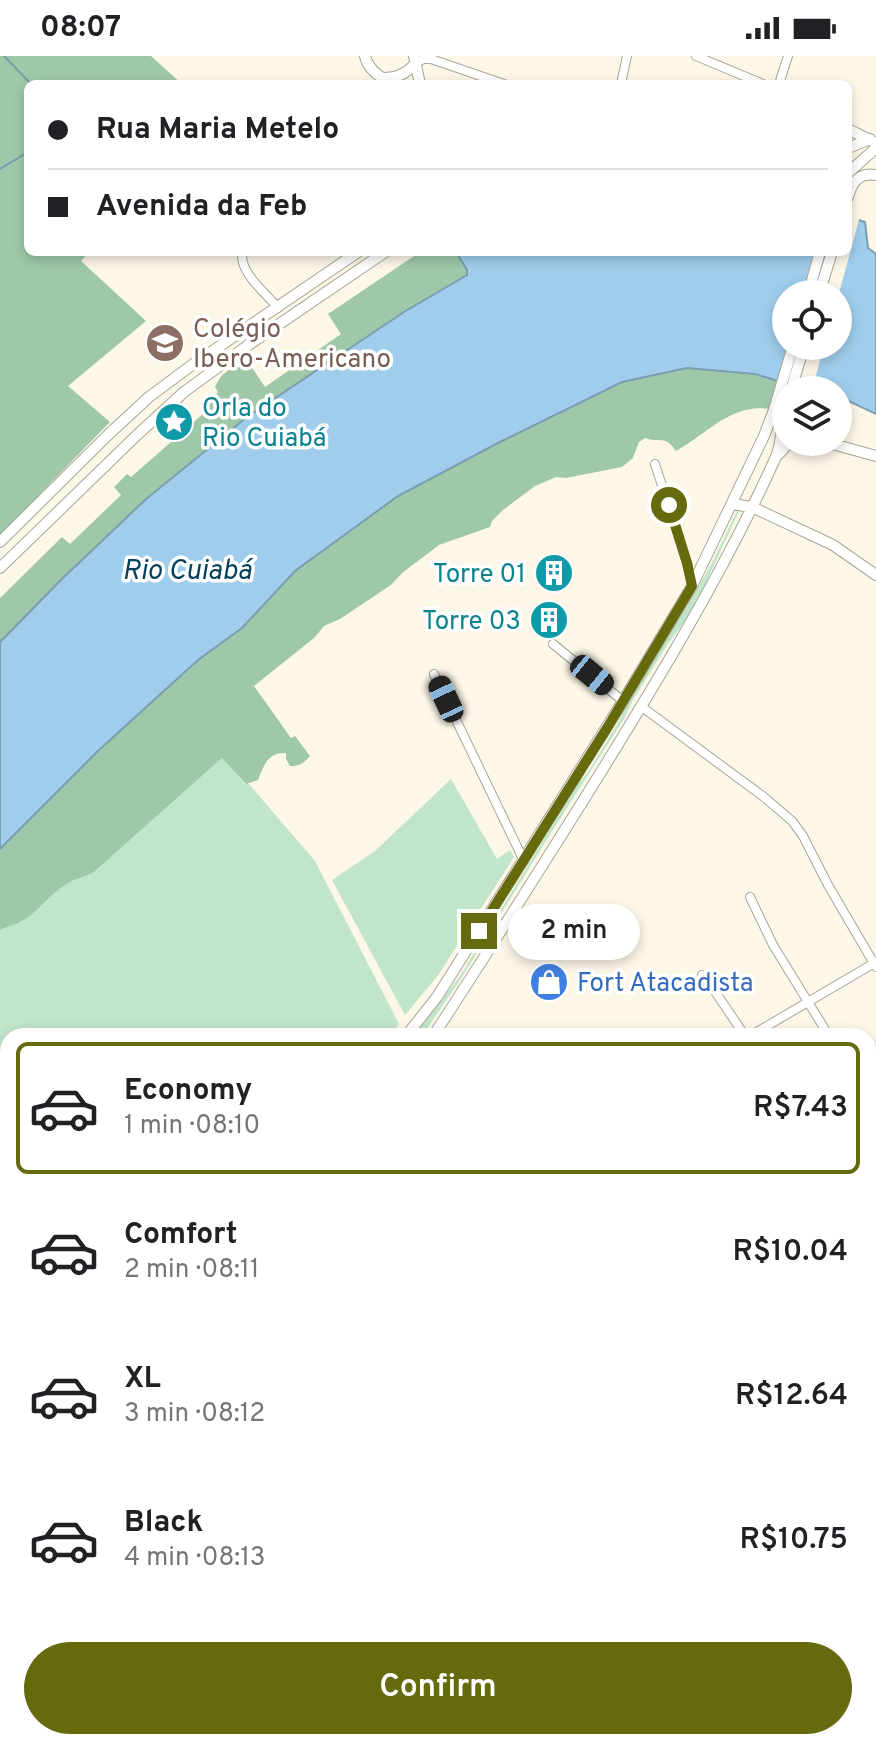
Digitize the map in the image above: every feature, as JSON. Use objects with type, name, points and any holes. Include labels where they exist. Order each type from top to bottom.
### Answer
[{"type":"main road","points":[[364,58],[370,68],[386,80]]},
{"type":"main road","points":[[390,80],[405,73],[414,60]]},
{"type":"main road","points":[[414,60],[419,80]]},
{"type":"main road","points":[[852,131],[870,141],[852,169]]},
{"type":"main road","points":[[852,189],[863,175],[876,175]]},
{"type":"main road","points":[[0,542],[149,397],[352,256]]},
{"type":"main road","points":[[0,568],[184,392],[379,256]]},
{"type":"main road","points":[[812,280],[819,256]]},
{"type":"main road","points":[[823,280],[831,256]]},
{"type":"main road","points":[[412,1028],[437,997],[524,861],[692,586],[772,426]]},
{"type":"main road","points":[[852,449],[876,456]]},
{"type":"main road","points":[[775,460],[776,456]]},
{"type":"main road","points":[[438,1028],[642,707],[724,566],[778,456]]},
{"type":"main road","points":[[59,483],[74,496]]},
{"type":"main road","points":[[732,504],[752,507],[833,545],[876,575]]},
{"type":"main road","points":[[405,1028],[452,972]]},
{"type":"street","points":[[622,80],[627,56]]},
{"type":"street","points":[[696,56],[753,80]]},
{"type":"street","points":[[780,80],[788,56]]},
{"type":"street","points":[[414,60],[431,59],[492,80]]},
{"type":"street","points":[[242,256],[244,269],[278,308]]},
{"type":"street","points":[[655,464],[692,586]]},
{"type":"street","points":[[687,563],[703,564]]},
{"type":"street","points":[[553,644],[623,701]]},
{"type":"street","points":[[434,674],[524,861]]},
{"type":"street","points":[[642,707],[792,821],[875,964],[762,1028]]},
{"type":"street","points":[[750,897],[773,945],[824,1028]]},
{"type":"street","points":[[702,975],[741,1028]]},
{"type":"green space","points":[[0,56],[151,56],[178,80],[24,80],[24,256],[85,256],[81,261],[146,321],[68,386],[110,422],[0,535]]},
{"type":"green space","points":[[414,256],[458,256],[467,270],[467,275],[404,312],[247,417],[145,500],[0,642],[0,598],[62,537],[70,544],[121,495],[114,487],[127,474],[131,477],[203,414],[205,406],[218,392],[215,387],[225,373],[233,368],[251,366],[265,387],[341,334],[328,314]]},
{"type":"green space","points":[[687,368],[755,374],[772,380],[772,402],[770,409],[756,408],[731,415],[676,451],[665,441],[645,438],[639,442],[633,458],[622,467],[566,478],[556,477],[535,486],[503,510],[490,527],[439,545],[391,585],[324,626],[314,638],[254,686],[291,738],[295,736],[310,756],[306,760],[290,766],[286,753],[275,755],[265,765],[258,780],[246,784],[222,758],[94,872],[64,886],[27,918],[0,930],[0,849],[99,750],[198,660],[242,628],[295,571],[398,496],[622,382]]},
{"type":"green space","points":[[740,509],[687,619],[669,642],[462,977],[427,1028],[419,1028],[460,976],[577,785],[588,772],[712,563]]},
{"type":"green space","points":[[223,757],[315,861],[399,1024],[396,1028],[0,1028],[0,930],[27,918],[64,886],[94,872]]},
{"type":"green space","points":[[451,779],[497,859],[510,850],[514,857],[439,974],[405,1015],[332,880],[375,851]]},
{"type":"water","name":"Rio Cuiabá","points":[[855,219],[865,222],[868,248],[876,254],[876,414],[852,403],[852,376],[772,376],[772,379],[755,374],[687,368],[622,382],[498,443],[398,496],[295,571],[242,628],[198,660],[99,750],[0,849],[0,642],[145,500],[247,417],[404,312],[467,275],[458,256],[852,256]]},
{"type":"pier","points":[[856,215],[860,216],[852,245],[852,216]]},
{"type":"pier","points":[[813,256],[849,256],[843,280],[806,280]]},
{"type":"pier","points":[[784,360],[820,360],[816,376],[780,376]]},
{"type":"waterway","points":[[4,56],[27,80]]},
{"type":"waterway","points":[[0,169],[24,154]]},
{"type":"place","name":"Colégio Ibero-Americano","points":[[165,343]]},
{"type":"place","name":"Orla do Rio Cuiabá","points":[[174,422]]},
{"type":"place","name":"Torre 01","points":[[554,573]]},
{"type":"place","name":"Torre 03","points":[[549,620]]},
{"type":"place","name":"Fort Atacadista","points":[[549,982]]},
{"type":"route","points":[[479,931],[692,586],[669,505]]}]
